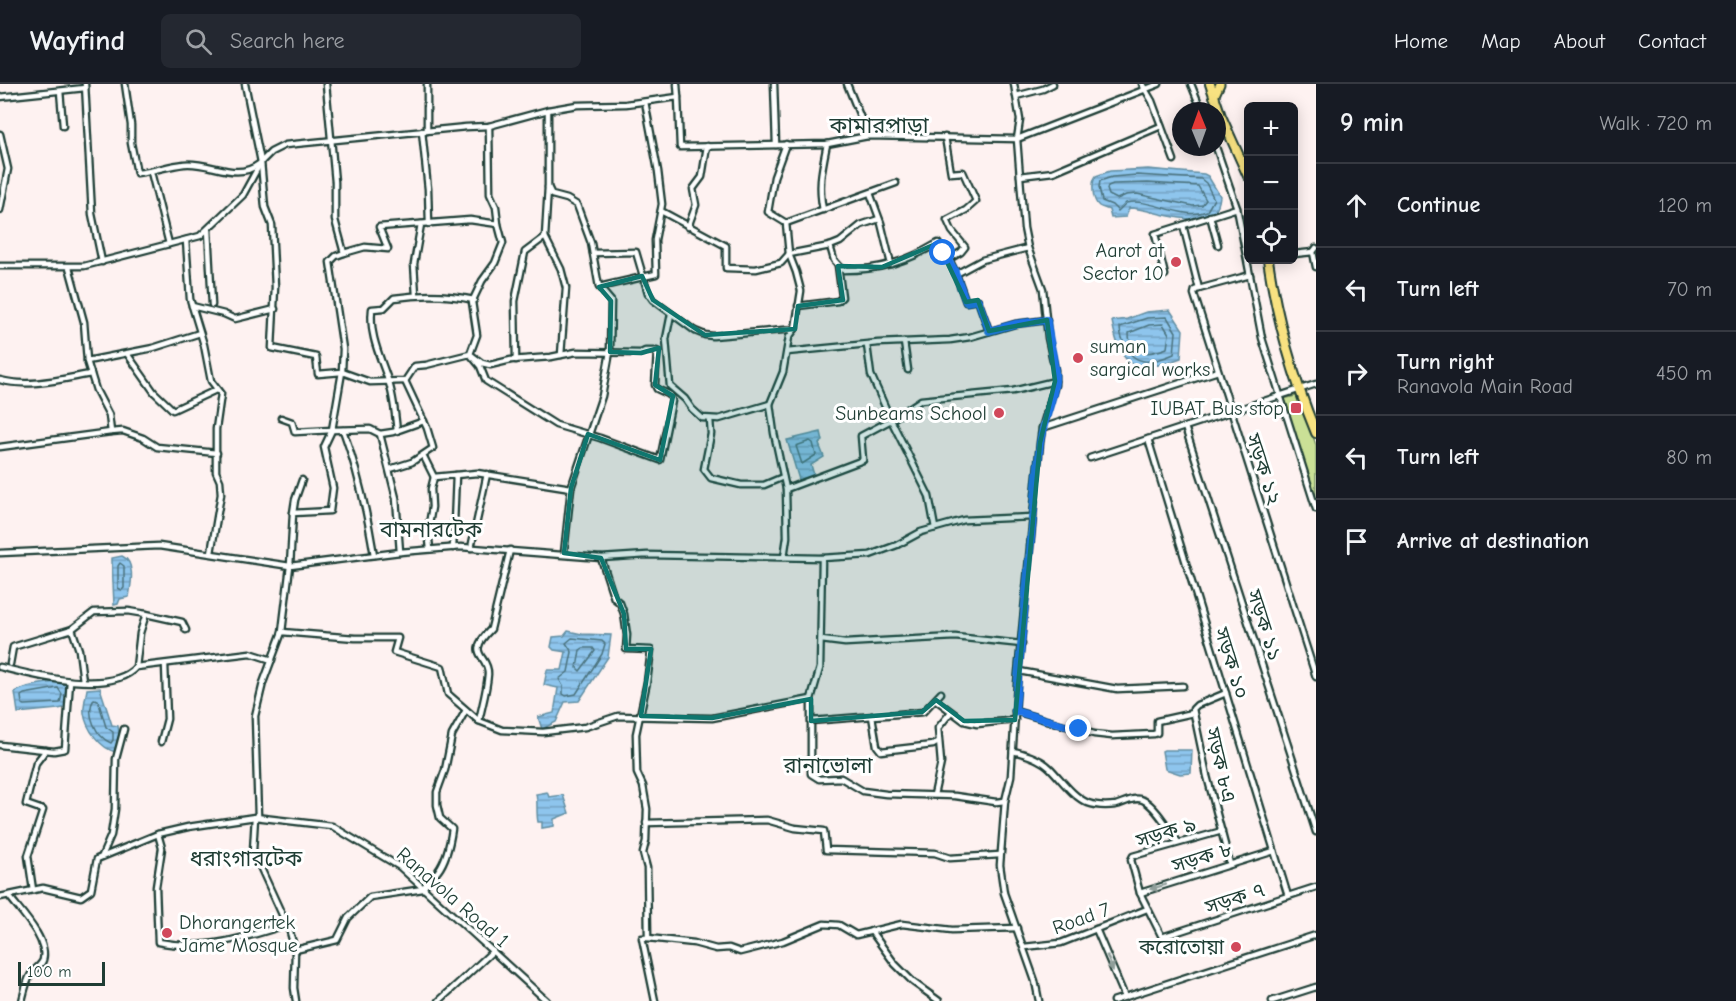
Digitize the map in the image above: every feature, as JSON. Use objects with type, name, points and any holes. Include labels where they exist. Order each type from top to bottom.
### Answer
[{"type":"highway","points":[[1210,84],[1244,167]]},
{"type":"highway","points":[[1269,264],[1275,304],[1288,357],[1315,429]]},
{"type":"main road","points":[[1214,97],[1220,84]]},
{"type":"street","points":[[125,84],[131,125],[130,143],[137,173],[187,163],[227,171],[250,171],[272,152],[285,145],[489,126],[548,110],[577,105],[645,102],[678,97]]},
{"type":"street","points":[[245,84],[261,162],[265,207],[272,225],[274,309],[272,348],[316,357],[318,374],[342,372],[370,382],[405,381]]},
{"type":"street","points":[[326,84],[335,182],[335,220],[344,253]]},
{"type":"street","points":[[427,84],[424,131],[429,224]]},
{"type":"street","points":[[677,84],[680,147],[827,144],[868,136],[1017,139],[1159,84]]},
{"type":"street","points":[[774,84],[776,145]]},
{"type":"street","points":[[847,84],[868,136]]},
{"type":"street","points":[[1014,84],[1020,120],[1017,139],[1024,228],[1028,248],[1043,289],[1055,381],[1042,428],[1018,671],[1011,776],[1005,801],[1000,865],[1004,892],[1035,981],[1039,1001]]},
{"type":"street","points":[[1016,96],[1053,84]]},
{"type":"street","points":[[1142,84],[1144,91],[1152,101],[1174,160]]},
{"type":"street","points":[[1191,84],[1198,102]]},
{"type":"street","points":[[0,97],[85,86],[92,214],[102,262]]},
{"type":"street","points":[[60,91],[63,126]]},
{"type":"street","points":[[599,287],[656,274],[655,240],[662,204],[645,102]]},
{"type":"street","points":[[548,110],[548,187],[545,237],[561,269],[566,288],[561,355]]},
{"type":"street","points":[[470,354],[477,335],[474,300],[482,280],[495,263],[503,243],[496,207],[490,194],[489,126]]},
{"type":"street","points":[[1020,176],[1053,172],[1161,126]]},
{"type":"street","points":[[0,135],[8,169],[0,210]]},
{"type":"street","points":[[945,137],[951,173],[963,172],[976,201],[966,210],[947,220],[952,231],[965,247],[962,252],[949,259]]},
{"type":"street","points":[[786,144],[774,177],[768,212],[786,223]]},
{"type":"street","points":[[823,210],[819,191],[827,144]]},
{"type":"street","points":[[688,226],[696,205],[693,189],[702,177],[707,146]]},
{"type":"street","points":[[1219,156],[1237,208],[1262,338],[1316,509]]},
{"type":"street","points":[[0,266],[84,266],[200,236],[243,195],[261,162]]},
{"type":"street","points":[[151,172],[169,244]]},
{"type":"street","points":[[786,223],[896,183]]},
{"type":"street","points":[[548,187],[552,195],[578,205],[593,253],[599,287],[611,301],[610,352],[602,396],[571,488],[564,554]]},
{"type":"street","points":[[870,193],[891,264]]},
{"type":"street","points":[[1164,275],[1155,234],[1237,208]]},
{"type":"street","points":[[661,211],[726,246],[726,268],[756,269],[781,263],[789,254],[840,242],[861,225],[879,219]]},
{"type":"street","points":[[1210,216],[1218,245]]},
{"type":"street","points":[[293,513],[330,511],[333,488],[324,447],[332,430],[342,372],[343,349],[330,262],[336,256],[365,247],[388,249],[379,227],[470,220],[498,224]]},
{"type":"street","points":[[784,557],[787,537],[786,489],[770,404],[783,372],[789,337],[795,329],[801,291],[789,254],[786,223]]},
{"type":"street","points":[[416,295],[414,264],[421,224]]},
{"type":"street","points":[[1183,225],[1199,289],[1250,275]]},
{"type":"street","points":[[208,229],[212,304]]},
{"type":"street","points":[[516,360],[514,301],[525,252],[545,237]]},
{"type":"street","points":[[186,240],[190,299],[209,372],[216,390],[221,394],[216,429],[216,472],[220,481],[221,494],[211,553]]},
{"type":"street","points":[[838,266],[843,270],[882,267],[914,257],[938,243],[949,259],[966,302],[978,300],[989,331]]},
{"type":"street","points":[[798,306],[838,301],[842,297],[838,266],[830,246]]},
{"type":"street","points":[[956,274],[982,260],[1028,248]]},
{"type":"street","points":[[1298,253],[1314,250],[1316,267]]},
{"type":"street","points":[[593,253],[636,252],[648,293],[671,314],[705,335],[795,329]]},
{"type":"street","points":[[69,267],[84,322],[87,361],[96,390],[109,415],[111,432]]},
{"type":"street","name":"সড়ক ১২","points":[[1199,289],[1195,290],[1194,294],[1316,677]]},
{"type":"street","points":[[397,431],[389,381],[374,344],[372,309],[384,308],[394,298],[416,295],[456,296],[474,300]]},
{"type":"street","points":[[192,306],[235,319],[274,309]]},
{"type":"street","points":[[671,314],[666,339],[670,386],[686,399],[692,409],[702,418],[710,419],[755,410],[770,404]]},
{"type":"street","points":[[788,352],[950,340],[970,337],[1015,324],[1047,320]]},
{"type":"street","points":[[87,361],[153,348],[200,333]]},
{"type":"street","points":[[904,342],[908,370]]},
{"type":"street","points":[[867,345],[871,375],[929,496],[935,528]]},
{"type":"street","points":[[645,351],[657,352],[655,385],[657,389],[670,395],[672,401],[660,460],[556,425],[486,381],[480,366],[470,354],[482,363],[490,364],[576,352],[641,354],[645,351]]},
{"type":"street","points":[[405,381],[415,366],[470,354]]},
{"type":"street","points":[[128,355],[154,392],[173,410],[216,390]]},
{"type":"street","points":[[1042,428],[1218,371]]},
{"type":"street","points":[[0,380],[15,384],[92,374]]},
{"type":"street","points":[[390,469],[411,462],[433,448],[424,421],[405,381]]},
{"type":"street","points":[[786,489],[863,460],[861,436],[921,400],[1013,391],[1055,381]]},
{"type":"street","points":[[1090,458],[1316,384]]},
{"type":"street","points":[[281,418],[292,422],[295,432],[370,429],[380,434],[397,431],[424,421]]},
{"type":"street","points":[[710,419],[711,434],[704,469],[711,477],[741,485],[764,485],[783,477]]},
{"type":"street","name":"সড়ক ১১","points":[[1185,427],[1316,832]]},
{"type":"street","points":[[343,430],[355,460],[374,555]]},
{"type":"street","points":[[0,447],[123,431],[143,438],[157,447],[217,453]]},
{"type":"street","points":[[380,434],[396,498],[400,552]]},
{"type":"street","name":"সড়ক ১০","points":[[1148,439],[1288,896]]},
{"type":"street","points":[[424,457],[434,477],[428,530],[430,549]]},
{"type":"street","points":[[434,477],[477,472],[571,488]]},
{"type":"street","points":[[471,548],[487,474]]},
{"type":"street","points":[[453,548],[456,475]]},
{"type":"street","points":[[296,1001],[295,950],[288,924],[253,851],[256,817],[255,716],[262,683],[282,632],[290,566],[293,513],[302,480]]},
{"type":"street","points":[[0,553],[159,546],[290,566],[400,552],[453,548],[510,550],[601,558],[647,555],[822,558],[870,555],[897,545],[921,532],[964,520],[1032,517]]},
{"type":"street","points":[[479,721],[488,671],[478,646],[491,629],[510,550]]},
{"type":"street","points":[[601,558],[614,598],[620,603],[624,614],[626,649],[651,650],[636,734],[637,773],[643,786],[647,809],[646,841],[643,852],[647,868],[648,938]]},
{"type":"street","points":[[822,558],[820,668],[811,699],[811,774],[819,778],[841,778],[863,790],[886,794],[934,795],[1005,801]]},
{"type":"street","points":[[10,664],[13,647],[72,629],[94,612],[128,611],[146,614],[183,622],[186,630]]},
{"type":"street","points":[[0,667],[70,681],[103,681],[130,673],[135,667],[140,633],[146,614]]},
{"type":"street","points":[[72,629],[83,681]]},
{"type":"street","points":[[282,632],[355,638],[398,638],[394,652],[442,667],[448,694],[479,721],[502,730],[543,732],[585,727],[618,716],[712,718],[811,699]]},
{"type":"street","points":[[821,640],[844,643],[954,638],[1022,644]]},
{"type":"street","points":[[135,667],[250,653],[272,660]]},
{"type":"street","points":[[161,742],[167,719],[165,664]]},
{"type":"street","points":[[1018,671],[1117,689],[1183,686]]},
{"type":"street","points":[[0,746],[46,750],[65,749],[70,681]]},
{"type":"street","points":[[811,721],[923,712],[941,693]]},
{"type":"street","name":"সড়ক ৮এ","points":[[1226,693],[1194,706],[1193,713],[1230,864]]},
{"type":"street","points":[[936,700],[961,720],[977,724],[1015,720]]},
{"type":"street","points":[[295,950],[337,940],[348,918],[370,897],[423,889],[428,879],[438,871],[449,848],[452,829],[440,818],[436,805],[437,792],[445,770],[452,735],[466,710]]},
{"type":"street","points":[[1015,711],[1094,734],[1112,736],[1154,734],[1157,721],[1193,713]]},
{"type":"street","points":[[934,795],[941,763],[938,728],[951,712]]},
{"type":"street","points":[[872,716],[877,746],[881,751],[933,745],[938,742]]},
{"type":"street","points":[[0,897],[43,888],[81,897],[92,890],[97,859],[102,856],[111,835],[115,809],[117,759],[124,729]]},
{"type":"street","points":[[33,890],[28,856],[43,810],[26,804],[36,763],[46,750]]},
{"type":"street","points":[[1013,751],[1034,758],[1049,767],[1055,776],[1085,802],[1096,805],[1116,805],[1135,799],[1144,800],[1158,814],[1178,842]]},
{"type":"street","name":"Ranavola Road 1","points":[[102,856],[158,834],[256,817],[332,826],[400,867],[547,1001]]},
{"type":"street","points":[[646,824],[766,820],[795,828],[824,831],[826,849],[935,854],[950,858],[1000,855]]},
{"type":"street","name":"সড়ক ৯","points":[[1162,937],[1140,893],[1131,860],[1133,855],[1222,831]]},
{"type":"street","points":[[158,834],[162,848],[156,887],[158,942],[173,945],[198,945],[227,942],[288,924]]},
{"type":"street","name":"সড়ক ৮","points":[[1140,893],[1274,851]]},
{"type":"street","name":"সড়ক ৭","points":[[1162,937],[1316,887]]},
{"type":"street","points":[[9,896],[42,942],[44,952],[43,962],[31,974],[22,1001]]},
{"type":"street","name":"Road 7","points":[[1024,947],[1061,943],[1147,909]]},
{"type":"street","points":[[655,1001],[642,938],[694,943],[716,949],[729,948],[740,952],[783,941],[824,924],[839,925],[856,935],[902,924],[952,930],[1017,928]]},
{"type":"street","points":[[1096,928],[1125,997]]},
{"type":"street","points":[[871,931],[895,964],[939,1001]]},
{"type":"street","points":[[1113,1001],[1316,935]]},
{"type":"street","points":[[439,1001],[493,951]]},
{"type":"street","points":[[1272,1001],[1316,987]]},
{"type":"highlighted area","points":[[938,243],[966,302],[978,300],[989,331],[1047,320],[1055,381],[1040,443],[1015,720],[964,721],[936,700],[922,712],[811,721],[811,699],[712,718],[641,716],[651,649],[626,649],[624,614],[601,558],[564,553],[571,488],[588,434],[660,460],[673,396],[655,385],[659,348],[641,353],[610,352],[611,301],[599,287],[642,276],[653,300],[705,335],[795,329],[798,306],[843,300],[838,266],[882,267]]},
{"type":"green space","points":[[1299,395],[1316,445],[1316,499],[1283,399]]},
{"type":"water","points":[[1148,169],[1208,176],[1220,196],[1216,209],[1208,216],[1196,219],[1129,208],[1126,217],[1111,218],[1109,210],[1100,206],[1095,200],[1093,182],[1096,176],[1110,171]]},
{"type":"water","points":[[1170,310],[1183,330],[1181,358],[1142,367],[1126,359],[1120,350],[1112,321],[1127,319],[1146,312]]},
{"type":"water","points":[[821,432],[823,441],[819,444],[824,457],[811,465],[815,478],[800,483],[787,440]]},
{"type":"water","points":[[122,556],[131,568],[130,592],[129,597],[120,599],[118,604],[114,605],[112,558]]},
{"type":"water","points":[[568,631],[611,635],[608,657],[579,701],[565,702],[556,722],[542,729],[538,717],[554,713],[558,688],[544,685],[547,670],[562,670],[566,652],[554,650],[551,647],[553,637],[564,636]]},
{"type":"water","points":[[59,682],[66,685],[68,707],[18,713],[15,692],[36,685]]},
{"type":"water","points":[[100,688],[112,725],[118,726],[120,741],[116,752],[100,743],[91,732],[85,719],[87,689]]},
{"type":"water","points":[[1192,750],[1191,773],[1180,774],[1165,769],[1162,751]]},
{"type":"water","points":[[547,792],[549,797],[563,795],[569,813],[554,819],[554,826],[542,828],[542,822],[538,822],[536,794]]},
{"type":"place","name":"Aarot at Sector 10","points":[[1176,262]]},
{"type":"place","name":"suman sargical works","points":[[1078,358]]},
{"type":"place","name":"IUBAT Bus stop","points":[[1296,408]]},
{"type":"place","name":"Sunbeams School","points":[[999,413]]},
{"type":"place","name":"Dhorangertek Jame Mosque","points":[[167,933]]},
{"type":"place","name":"করোতোয়া","points":[[1236,947]]},
{"type":"district","name":"কামারপাড়া","points":[[879,125]]},
{"type":"district","name":"বামনারটেক","points":[[431,529]]},
{"type":"district","name":"রানাভোলা","points":[[828,765]]},
{"type":"district","name":"ধরাংগারটেক","points":[[246,858]]},
{"type":"route","points":[[943,253],[954,269],[966,302],[978,300],[989,331],[1015,324],[1047,320],[1048,338],[1055,370],[1055,385],[1042,428],[1040,443],[1015,711],[1079,729]]}]
